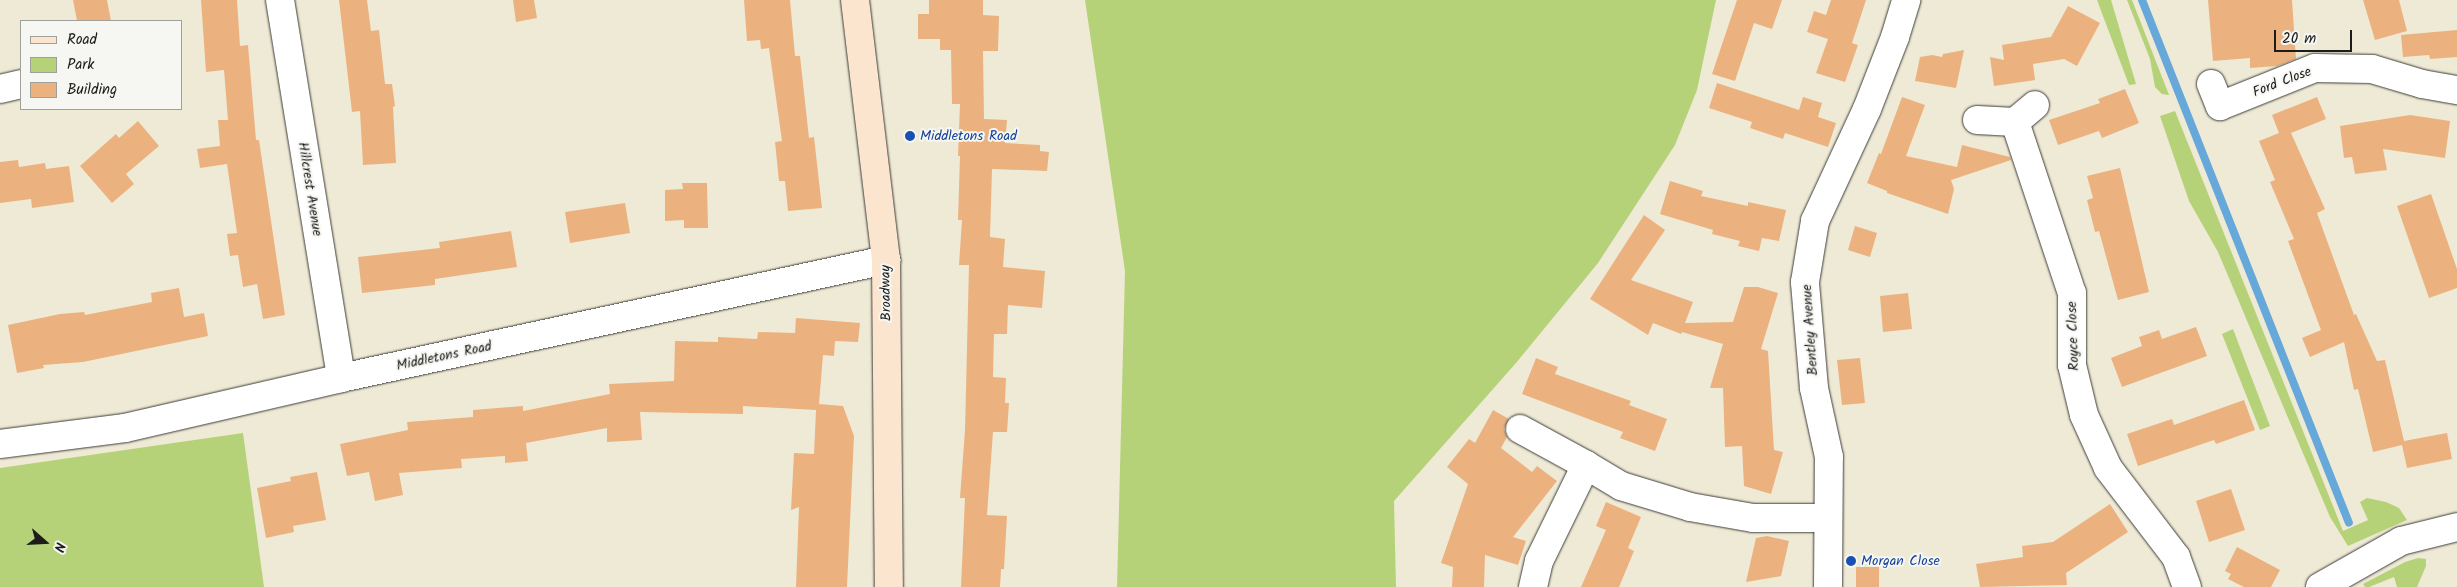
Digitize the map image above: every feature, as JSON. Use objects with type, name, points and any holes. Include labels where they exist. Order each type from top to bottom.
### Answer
[{"type":"main road","name":"Broadway","points":[[856,0],[886,260],[889,587]]},
{"type":"street","name":"Hillcrest Avenue","points":[[280,0],[341,378]]},
{"type":"street","name":"Bentley Avenue","points":[[1828,587],[1829,457],[1814,388],[1805,282],[1815,221],[1867,109],[1895,37],[1906,0]]},
{"type":"street","name":"Ford Close","points":[[2211,84],[2220,106],[2315,68],[2372,70],[2422,84],[2457,90]]},
{"type":"street","points":[[0,89],[20,84]]},
{"type":"street","name":"Royce Close","points":[[1977,120],[2025,114],[2072,294],[2072,365],[2084,416],[2108,468],[2176,557],[2187,587]]},
{"type":"street","name":"Middletons Road","points":[[0,444],[125,428],[341,378],[886,260]]},
{"type":"street","points":[[1520,429],[1622,486],[1690,507],[1753,518],[1828,518]]},
{"type":"street","points":[[1533,587],[1539,561],[1586,465]]},
{"type":"street","points":[[2320,587],[2401,542],[2457,527]]},
{"type":"green space","points":[[1085,0],[1716,0],[1697,90],[1675,145],[1598,263],[1516,363],[1394,501],[1396,587],[1117,587],[1125,271]]},
{"type":"green space","points":[[2097,0],[2111,0],[2136,84],[2129,85]]},
{"type":"green space","points":[[2127,0],[2132,0],[2169,95],[2162,94],[2155,87],[2150,59]]},
{"type":"green space","points":[[2175,111],[2343,531],[2368,520],[2360,502],[2367,498],[2386,502],[2399,508],[2407,520],[2348,546],[2330,517],[2218,252],[2189,201],[2160,116]]},
{"type":"green space","points":[[2233,329],[2270,426],[2260,430],[2222,334]]},
{"type":"green space","points":[[243,433],[264,587],[0,587],[0,468]]},
{"type":"green space","points":[[2418,558],[2426,559],[2426,566],[2417,587],[2397,587],[2394,577],[2369,587],[2365,587],[2363,584],[2405,562]]},
{"type":"building","points":[[73,0],[107,0],[111,20],[77,20]]},
{"type":"building","points":[[201,0],[237,0],[240,46],[248,45],[256,140],[259,140],[285,315],[263,319],[257,284],[243,287],[238,255],[230,256],[227,234],[237,233],[227,164],[200,168],[197,149],[220,146],[218,120],[228,120],[224,70],[206,72]]},
{"type":"building","points":[[339,0],[367,0],[371,31],[379,30],[385,84],[392,84],[395,106],[393,107],[396,163],[363,165],[360,111],[352,112]]},
{"type":"building","points":[[513,0],[534,0],[537,18],[516,22]]},
{"type":"building","points":[[744,0],[790,0],[795,56],[800,56],[809,138],[814,137],[822,208],[788,211],[785,181],[779,181],[775,142],[782,141],[769,48],[761,49],[760,40],[747,41]]},
{"type":"building","points":[[929,0],[983,0],[983,15],[999,16],[998,51],[983,51],[984,119],[1007,120],[1005,143],[1040,145],[1040,151],[1049,152],[1047,171],[992,169],[990,237],[1005,239],[1003,267],[1045,271],[1042,308],[1008,305],[1007,334],[994,334],[993,377],[1006,378],[1005,403],[1009,403],[1007,432],[993,432],[987,515],[1007,516],[1004,569],[1001,569],[1000,587],[961,587],[965,498],[960,498],[965,430],[969,265],[959,265],[962,220],[958,220],[960,104],[952,104],[951,50],[940,50],[940,39],[918,39],[918,14],[929,14]]},
{"type":"building","points":[[1737,0],[1782,0],[1772,29],[1754,23],[1735,81],[1712,74]]},
{"type":"building","points":[[1831,0],[1866,0],[1852,43],[1858,45],[1845,82],[1816,73],[1828,39],[1807,32],[1814,11],[1826,15]]},
{"type":"building","points":[[2208,0],[2292,0],[2296,59],[2277,66],[2250,68],[2250,58],[2213,61]]},
{"type":"building","points":[[2363,0],[2399,0],[2407,31],[2375,40]]},
{"type":"building","points":[[2068,6],[2100,23],[2077,66],[2064,59],[2033,64],[2035,80],[1994,86],[1990,57],[2004,60],[2002,45],[2051,37]]},
{"type":"building","points":[[2457,30],[2457,57],[2430,59],[2429,55],[2403,57],[2401,35]]},
{"type":"building","points":[[1964,50],[1956,88],[1915,81],[1920,57],[1932,55],[1942,57],[1943,54]]},
{"type":"building","points":[[1717,83],[1799,110],[1803,97],[1822,103],[1818,117],[1836,123],[1828,147],[1785,133],[1783,139],[1750,128],[1752,122],[1709,108]]},
{"type":"building","points":[[2125,89],[2139,123],[2102,138],[2099,131],[2058,145],[2049,120],[2100,103],[2098,99]]},
{"type":"building","points":[[1902,97],[1925,105],[1906,156],[1957,167],[1962,145],[2010,157],[2011,160],[1951,180],[1954,189],[1948,214],[1887,193],[1887,191],[1867,183],[1879,153],[1881,154]]},
{"type":"building","points":[[2317,97],[2326,119],[2291,133],[2325,209],[2317,213],[2354,315],[2356,314],[2377,361],[2385,360],[2404,441],[2447,433],[2452,459],[2407,468],[2402,445],[2373,452],[2358,389],[2354,390],[2344,342],[2310,357],[2302,338],[2321,330],[2288,241],[2294,239],[2270,182],[2275,180],[2259,141],[2279,133],[2272,115]]},
{"type":"building","points":[[2410,115],[2450,121],[2445,158],[2383,149],[2387,170],[2355,174],[2352,157],[2344,158],[2340,126]]},
{"type":"building","points":[[138,121],[159,146],[126,174],[134,184],[112,203],[80,166],[116,134],[119,138]]},
{"type":"building","points":[[18,160],[19,167],[45,163],[46,169],[69,166],[74,202],[32,208],[31,199],[0,203],[0,162]]},
{"type":"building","points":[[2120,168],[2149,292],[2118,300],[2099,231],[2095,232],[2087,200],[2093,198],[2087,176]]},
{"type":"building","points":[[1670,181],[1703,191],[1701,196],[1748,206],[1748,202],[1786,210],[1779,241],[1762,238],[1759,251],[1738,246],[1740,241],[1712,234],[1713,230],[1660,214]]},
{"type":"building","points":[[682,183],[707,183],[708,228],[684,228],[684,220],[665,221],[665,190],[683,189]]},
{"type":"building","points":[[2431,194],[2457,269],[2457,288],[2429,298],[2397,206]]},
{"type":"building","points":[[625,203],[630,233],[570,243],[565,212]]},
{"type":"building","points":[[1644,215],[1665,230],[1631,280],[1693,302],[1685,323],[1733,322],[1744,287],[1758,287],[1778,293],[1761,349],[1768,351],[1774,450],[1783,452],[1771,494],[1744,486],[1742,446],[1725,447],[1723,388],[1710,388],[1723,344],[1682,332],[1681,334],[1653,323],[1648,335],[1590,299]]},
{"type":"building","points":[[1855,226],[1877,233],[1870,257],[1848,250]]},
{"type":"building","points":[[511,231],[517,267],[435,279],[435,285],[362,293],[358,257],[440,248],[439,242]]},
{"type":"building","points":[[179,288],[184,317],[204,313],[208,336],[83,362],[43,365],[44,368],[17,373],[8,325],[60,314],[84,312],[85,315],[152,302],[151,293]]},
{"type":"building","points":[[1908,293],[1912,329],[1883,332],[1880,296]]},
{"type":"building","points":[[796,318],[860,323],[858,342],[835,341],[834,356],[823,355],[819,404],[843,406],[854,436],[847,587],[796,587],[799,507],[791,510],[794,453],[814,454],[816,410],[743,406],[743,414],[640,412],[642,440],[607,442],[607,428],[526,443],[528,461],[505,463],[505,456],[461,459],[462,468],[399,473],[403,495],[375,501],[369,472],[347,476],[340,444],[408,430],[407,422],[473,417],[473,410],[523,406],[523,411],[610,394],[609,384],[674,381],[675,341],[718,342],[718,337],[757,339],[758,332],[795,333]]},
{"type":"building","points":[[2196,327],[2207,356],[2122,387],[2111,358],[2142,346],[2139,337],[2159,330],[2162,339]]},
{"type":"building","points":[[1536,358],[1558,367],[1555,374],[1631,401],[1629,405],[1667,419],[1655,451],[1620,438],[1623,432],[1522,394]]},
{"type":"building","points":[[1860,358],[1865,403],[1842,405],[1837,360]]},
{"type":"building","points":[[2244,400],[2255,430],[2216,444],[2214,440],[2138,466],[2127,434],[2172,419],[2174,425]]},
{"type":"building","points":[[1493,410],[1509,419],[1504,429],[1507,437],[1501,448],[1532,472],[1537,466],[1557,481],[1513,537],[1526,541],[1518,565],[1485,555],[1484,587],[1452,587],[1453,567],[1441,563],[1468,484],[1447,467],[1469,439],[1475,443]]},
{"type":"building","points":[[317,472],[326,520],[293,526],[294,532],[266,538],[257,488],[291,481],[290,477]]},
{"type":"building","points":[[2231,489],[2245,530],[2209,542],[2196,501]]},
{"type":"building","points":[[1606,502],[1641,517],[1628,548],[1634,551],[1619,587],[1581,587],[1606,530],[1596,526]]},
{"type":"building","points":[[2110,504],[2128,532],[2066,573],[2067,585],[1980,587],[1976,564],[2023,557],[2022,546],[2053,542]]},
{"type":"building","points":[[1767,536],[1789,541],[1781,576],[1746,582],[1756,538]]},
{"type":"building","points":[[2237,547],[2280,570],[2271,587],[2244,587],[2228,579],[2231,574],[2225,571]]},
{"type":"building","points":[[1856,567],[1879,567],[1879,587],[1856,587]]},
{"type":"waterway","points":[[2142,0],[2349,523]]},
{"type":"place","name":"Middletons Road","points":[[910,136]]},
{"type":"place","name":"Morgan Close","points":[[1851,561]]}]
